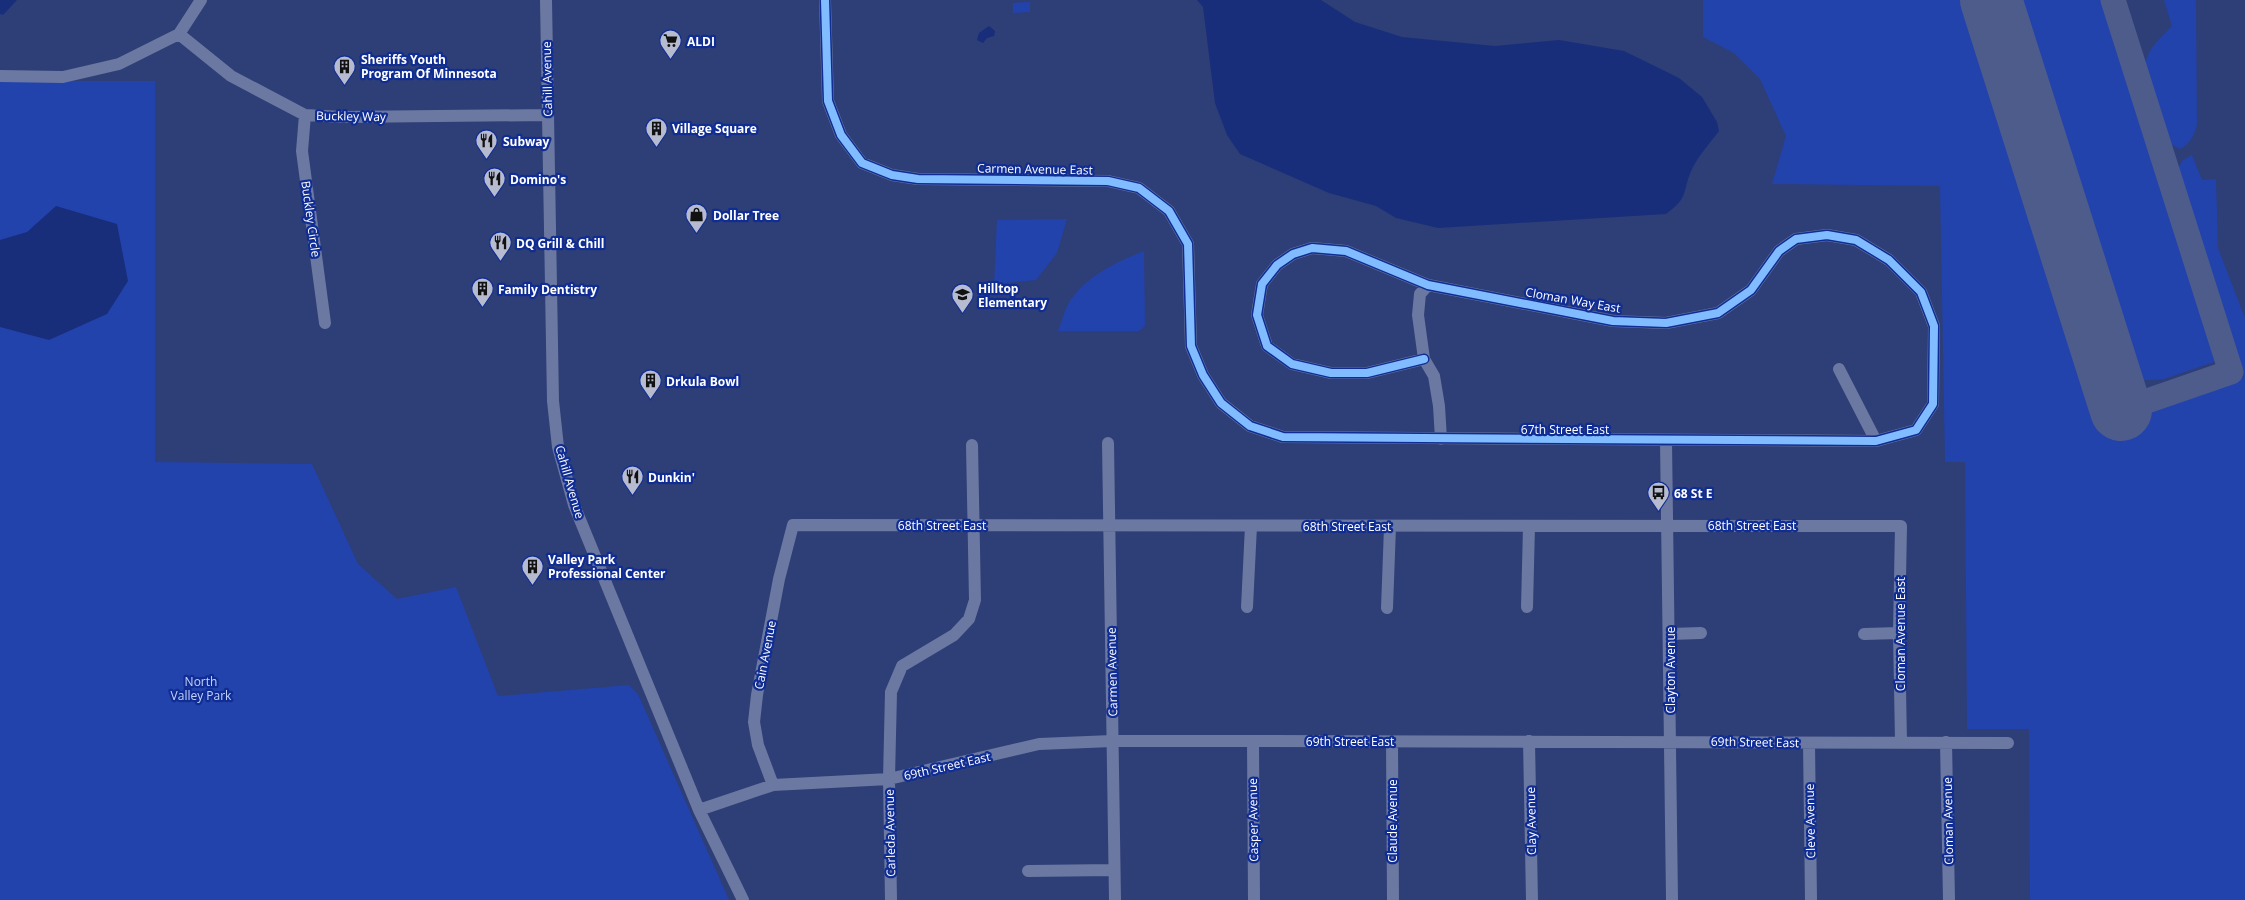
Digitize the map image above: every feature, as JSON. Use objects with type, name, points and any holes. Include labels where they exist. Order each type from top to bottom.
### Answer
[{"type":"street","points":[[0,76],[63,77],[119,64],[179,34],[201,0]]},
{"type":"street","name":"Cahill Avenue","points":[[546,0],[553,402],[558,447],[574,505],[699,810],[743,900]]},
{"type":"street","name":"Carmen Avenue East","points":[[825,0],[828,101],[842,135],[862,163],[892,175],[918,179],[1108,182],[1139,188],[1169,211],[1188,244],[1191,346],[1203,376],[1221,403]]},
{"type":"street","name":"Buckley Way","points":[[179,34],[231,76],[306,116],[343,118],[547,115]]},
{"type":"street","name":"Buckley Circle","points":[[306,116],[302,151],[325,323]]},
{"type":"street","name":"Cloman Way East","points":[[1424,360],[1367,373],[1331,373],[1292,364],[1267,346],[1257,315],[1262,284],[1277,265],[1293,254],[1312,248],[1346,251],[1428,285],[1613,320],[1666,323],[1718,313],[1751,290],[1779,251],[1796,239],[1827,235],[1856,240],[1889,260],[1921,292],[1934,326],[1933,404],[1916,430]]},
{"type":"street","points":[[1428,285],[1420,294],[1418,314],[1424,360],[1434,376],[1439,406],[1441,439]]},
{"type":"street","points":[[1840,369],[1876,441]]},
{"type":"street","name":"67th Street East","points":[[1221,403],[1250,426],[1283,437],[1876,441],[1916,430]]},
{"type":"street","name":"Clayton Avenue","points":[[1666,440],[1672,900]]},
{"type":"street","name":"Carmen Avenue","points":[[1108,443],[1115,900]]},
{"type":"street","name":"Carleda Avenue","points":[[891,900],[889,779],[891,692],[902,666],[954,635],[970,619],[975,600],[972,445]]},
{"type":"street","name":"68th Street East","points":[[793,525],[1901,526]]},
{"type":"street","name":"Cain Avenue","points":[[773,785],[758,745],[754,722],[757,695],[779,580],[793,525]]},
{"type":"street","points":[[1247,608],[1250,526]]},
{"type":"street","points":[[1387,608],[1390,526]]},
{"type":"street","points":[[1527,608],[1529,526]]},
{"type":"street","name":"Cloman Avenue East","points":[[1900,742],[1899,633],[1901,526]]},
{"type":"street","points":[[1670,634],[1701,633]]},
{"type":"street","points":[[1864,634],[1899,633]]},
{"type":"street","name":"69th Street East","points":[[699,810],[773,785],[889,779],[1039,744],[1112,741],[1670,740],[2008,743]]},
{"type":"street","name":"Casper Avenue","points":[[1253,741],[1254,900]]},
{"type":"street","name":"Claude Avenue","points":[[1392,741],[1393,900]]},
{"type":"street","name":"Clay Avenue","points":[[1529,741],[1532,900]]},
{"type":"street","name":"Cleve Avenue","points":[[1809,742],[1811,900]]},
{"type":"street","name":"Cloman Avenue","points":[[1946,742],[1949,900]]},
{"type":"street","points":[[1028,871],[1114,870]]},
{"type":"green space","points":[[1703,0],[1969,0],[2104,426],[2168,406],[2244,377],[2176,171],[2183,160],[2192,155],[2202,180],[2216,179],[2218,248],[2245,318],[2245,900],[2030,900],[2029,729],[1967,729],[1965,462],[1945,462],[1940,186],[1772,184],[1786,136],[1760,79],[1734,53],[1703,37]]},
{"type":"green space","points":[[2014,0],[2101,0],[2217,361],[2164,379],[2134,381]]},
{"type":"green space","points":[[2164,0],[2196,0],[2197,124],[2192,139],[2180,149],[2169,143],[2145,70],[2150,51],[2172,26]]},
{"type":"green space","points":[[1030,2],[1030,12],[1013,13],[1013,3]]},
{"type":"green space","name":"North Valley Park","points":[[0,81],[155,81],[155,462],[312,464],[358,564],[397,599],[456,587],[498,696],[629,685],[638,694],[729,900],[0,900]]},
{"type":"green space","points":[[1067,219],[1057,253],[1036,280],[994,284],[997,220]]},
{"type":"green space","points":[[1144,251],[1145,326],[1139,331],[1058,331],[1068,305],[1076,292],[1084,284],[1113,265]]},
{"type":"shaded area","points":[[0,0],[17,0],[3,15],[0,14]]},
{"type":"shaded area","points":[[1197,0],[1321,0],[1355,22],[1402,37],[1495,46],[1559,40],[1624,51],[1679,78],[1702,97],[1717,122],[1719,131],[1693,167],[1682,198],[1666,214],[1438,228],[1396,218],[1376,206],[1329,193],[1240,154],[1227,135],[1215,103],[1203,7]]},
{"type":"shaded area","points":[[989,26],[995,31],[994,36],[987,38],[983,43],[977,40],[979,33]]},
{"type":"shaded area","points":[[56,206],[117,224],[128,281],[107,314],[49,340],[0,327],[0,240],[27,232]]},
{"type":"taxiway","points":[[2113,0],[2231,372],[2121,410]]},
{"type":"runway","points":[[1991,0],[2121,410]]},
{"type":"cycle path","points":[[825,0],[828,101],[841,135],[862,163],[892,175],[918,179],[1108,181],[1139,188],[1169,211],[1188,244],[1191,346],[1203,375],[1221,403],[1250,426],[1283,437],[1876,441],[1916,430],[1933,404],[1934,326],[1921,292],[1889,260],[1856,240],[1827,235],[1796,239],[1779,251],[1751,290],[1718,313],[1666,323],[1613,321],[1428,285],[1346,251],[1312,248],[1293,254],[1277,265],[1262,284],[1257,315],[1267,346],[1292,364],[1331,373],[1367,373],[1424,359]]},
{"type":"place","name":"ALDI","points":[[671,60]]},
{"type":"place","name":"Sheriffs Youth Program Of Minnesota","points":[[345,85]]},
{"type":"place","name":"Village Square","points":[[656,147]]},
{"type":"place","name":"Subway","points":[[487,160]]},
{"type":"place","name":"Domino's","points":[[494,198]]},
{"type":"place","name":"Dollar Tree","points":[[697,234]]},
{"type":"place","name":"DQ Grill & Chill","points":[[500,262]]},
{"type":"place","name":"Family Dentistry","points":[[482,308]]},
{"type":"place","name":"Hilltop Elementary","points":[[962,314]]},
{"type":"place","name":"Drkula Bowl","points":[[650,400]]},
{"type":"place","name":"Dunkin'","points":[[632,496]]},
{"type":"place","name":"68 St E","points":[[1658,512]]},
{"type":"place","name":"Valley Park Professional Center","points":[[532,585]]}]
